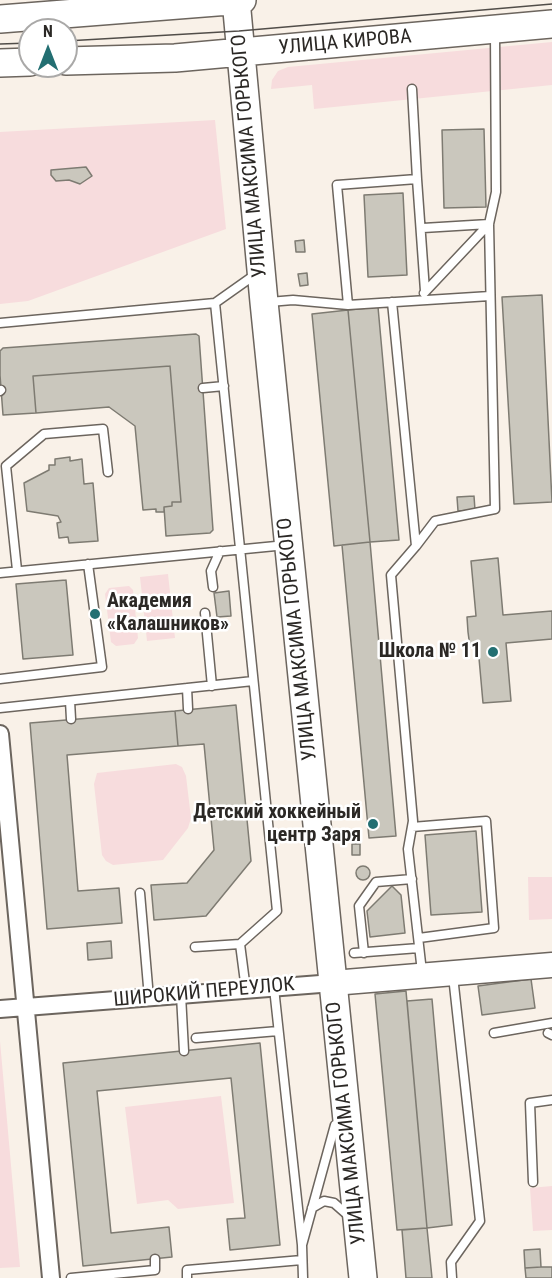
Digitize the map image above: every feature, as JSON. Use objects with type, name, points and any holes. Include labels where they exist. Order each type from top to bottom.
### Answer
[{"type":"main road","name":"УЛИЦА МАКСИМА ГОРЬКОГО","points":[[236,0],[344,1098],[351,1219],[363,1278]]},
{"type":"main road","points":[[0,19],[242,0]]},
{"type":"main road","name":"УЛИЦА КИРОВА","points":[[78,61],[175,58],[240,53],[552,24]]},
{"type":"main road","points":[[0,63],[18,62]]},
{"type":"street","points":[[0,734],[51,1278]]},
{"type":"street","name":"ШИРОКИЙ ПЕРЕУЛОК","points":[[0,1009],[552,965]]},
{"type":"lane","points":[[422,976],[408,849],[412,827],[391,575],[435,521],[495,509],[489,224],[496,192],[495,29]]},
{"type":"lane","points":[[412,90],[417,179],[423,228],[425,291]]},
{"type":"lane","points":[[348,305],[338,185],[417,179]]},
{"type":"lane","points":[[423,228],[489,224]]},
{"type":"lane","points":[[417,300],[489,224]]},
{"type":"lane","points":[[0,323],[215,303],[261,270]]},
{"type":"lane","points":[[264,302],[292,300],[348,305],[490,296]]},
{"type":"lane","points":[[392,302],[416,546]]},
{"type":"lane","points":[[195,947],[240,944],[277,911],[215,303]]},
{"type":"lane","points":[[202,388],[224,386]]},
{"type":"lane","points":[[17,570],[6,466],[44,434],[103,429],[108,472]]},
{"type":"lane","points":[[0,573],[289,545]]},
{"type":"lane","points":[[213,587],[211,571],[220,552]]},
{"type":"lane","points":[[0,679],[102,667],[88,564]]},
{"type":"lane","points":[[205,613],[212,686]]},
{"type":"lane","points":[[0,708],[253,681]]},
{"type":"lane","points":[[187,688],[188,709]]},
{"type":"lane","points":[[70,700],[71,719]]},
{"type":"lane","points":[[412,827],[486,821],[494,917],[494,928],[419,938]]},
{"type":"lane","points":[[412,879],[376,882],[359,906],[359,953],[419,948]]},
{"type":"lane","points":[[140,893],[148,998]]},
{"type":"lane","points":[[240,944],[246,990]]},
{"type":"lane","points":[[452,1278],[451,1262],[480,1221],[453,973]]},
{"type":"lane","points":[[273,988],[302,1245],[303,1278]]},
{"type":"lane","points":[[181,995],[184,1051]]},
{"type":"lane","points":[[494,1032],[552,1023]]},
{"type":"lane","points":[[196,1038],[278,1031]]},
{"type":"lane","points":[[302,1245],[344,1098]]},
{"type":"lane","points":[[533,1182],[530,1104],[552,1100]]},
{"type":"lane","points":[[335,1125],[339,1157]]},
{"type":"lane","points":[[344,1200],[351,1219]]},
{"type":"lane","points":[[312,1208],[324,1201],[334,1203],[351,1219]]},
{"type":"lane","points":[[71,1278],[155,1270],[155,1258]]},
{"type":"lane","points":[[187,1278],[187,1270],[302,1260]]},
{"type":"shaded area","points":[[552,42],[552,85],[314,109],[312,85],[271,89],[272,80],[278,71],[288,67]]},
{"type":"shaded area","points":[[215,120],[226,229],[28,301],[0,304],[0,132]]},
{"type":"shaded area","points":[[168,574],[175,638],[147,641],[140,577]]},
{"type":"shaded area","points":[[129,586],[133,590],[138,638],[134,644],[116,646],[111,642],[105,594],[109,588]]},
{"type":"shaded area","points":[[176,764],[182,767],[186,776],[191,818],[188,828],[163,860],[113,865],[106,861],[102,855],[94,784],[97,773]]},
{"type":"shaded area","points":[[528,877],[552,877],[552,919],[529,920]]},
{"type":"shaded area","points":[[0,1041],[20,1267],[0,1268]]},
{"type":"shaded area","points":[[221,1096],[234,1203],[178,1209],[168,1200],[137,1204],[125,1107]]},
{"type":"shaded area","points":[[552,1186],[552,1230],[533,1231],[530,1188]]},
{"type":"building","points":[[484,129],[486,207],[444,208],[442,130]]},
{"type":"building","points":[[86,167],[92,176],[80,184],[69,180],[56,181],[51,175],[51,170]]},
{"type":"building","points":[[403,193],[407,275],[368,277],[364,195]]},
{"type":"building","points":[[304,240],[305,252],[296,252],[295,241]]},
{"type":"building","points":[[307,273],[308,285],[300,286],[298,274]]},
{"type":"building","points":[[542,295],[552,502],[514,504],[502,297]]},
{"type":"building","points":[[378,307],[399,540],[370,542],[348,310]]},
{"type":"building","points":[[348,310],[370,542],[334,546],[312,314]]},
{"type":"building","points":[[196,334],[199,336],[213,530],[210,533],[166,536],[164,507],[172,506],[172,502],[181,502],[170,366],[33,376],[36,413],[3,415],[0,351],[3,348]]},
{"type":"building","points":[[170,366],[181,502],[172,502],[172,506],[164,507],[164,512],[156,512],[156,509],[143,510],[135,426],[109,407],[36,413],[33,376]]},
{"type":"building","points":[[70,457],[70,461],[82,459],[84,484],[93,483],[98,541],[69,543],[68,537],[59,538],[57,523],[61,522],[58,516],[27,511],[24,483],[49,470],[49,465],[55,465],[55,459]]},
{"type":"building","points":[[474,496],[475,510],[458,511],[457,497]]},
{"type":"building","points":[[370,542],[396,836],[369,838],[342,545]]},
{"type":"building","points":[[498,558],[503,615],[552,611],[552,639],[506,643],[511,701],[483,703],[478,647],[470,647],[468,632],[467,617],[476,616],[471,561]]},
{"type":"building","points":[[66,580],[73,655],[23,659],[16,584]]},
{"type":"building","points":[[229,591],[231,616],[217,617],[214,593]]},
{"type":"building","points":[[236,705],[251,861],[206,916],[154,920],[151,885],[187,883],[214,850],[204,744],[178,746],[175,711]]},
{"type":"building","points":[[175,711],[178,746],[67,755],[78,891],[119,888],[122,923],[47,929],[30,723]]},
{"type":"building","points":[[476,831],[482,912],[431,915],[425,835]]},
{"type":"building","points":[[352,844],[360,844],[360,855],[352,855]]},
{"type":"building","points":[[363,866],[368,868],[370,873],[368,878],[363,880],[358,878],[356,873],[358,868]]},
{"type":"building","points":[[392,886],[401,895],[405,933],[370,937],[367,911]]},
{"type":"building","points":[[111,941],[112,958],[88,960],[87,943]]},
{"type":"building","points":[[531,979],[535,1008],[482,1015],[478,986]]},
{"type":"building","points":[[406,991],[427,1228],[397,1230],[375,994]]},
{"type":"building","points":[[432,999],[452,1225],[427,1228],[407,1001]]},
{"type":"building","points":[[260,1043],[280,1245],[230,1250],[227,1219],[245,1218],[231,1078],[97,1091],[111,1233],[169,1227],[172,1257],[83,1266],[63,1063]]},
{"type":"building","points":[[427,1228],[432,1278],[406,1278],[402,1230]]},
{"type":"building","points":[[540,1249],[541,1267],[525,1268],[524,1250]]},
{"type":"building","points":[[552,1267],[552,1278],[526,1278],[525,1268]]},
{"type":"tram line","points":[[78,40],[239,31],[552,4]]},
{"type":"tram line","points":[[0,44],[18,43]]},
{"type":"place","name":"Академия «Калашников»","points":[[95,614]]},
{"type":"place","name":"Школа № 11","points":[[493,652]]},
{"type":"place","name":"Детский хоккейный центр Заря","points":[[373,824]]}]
